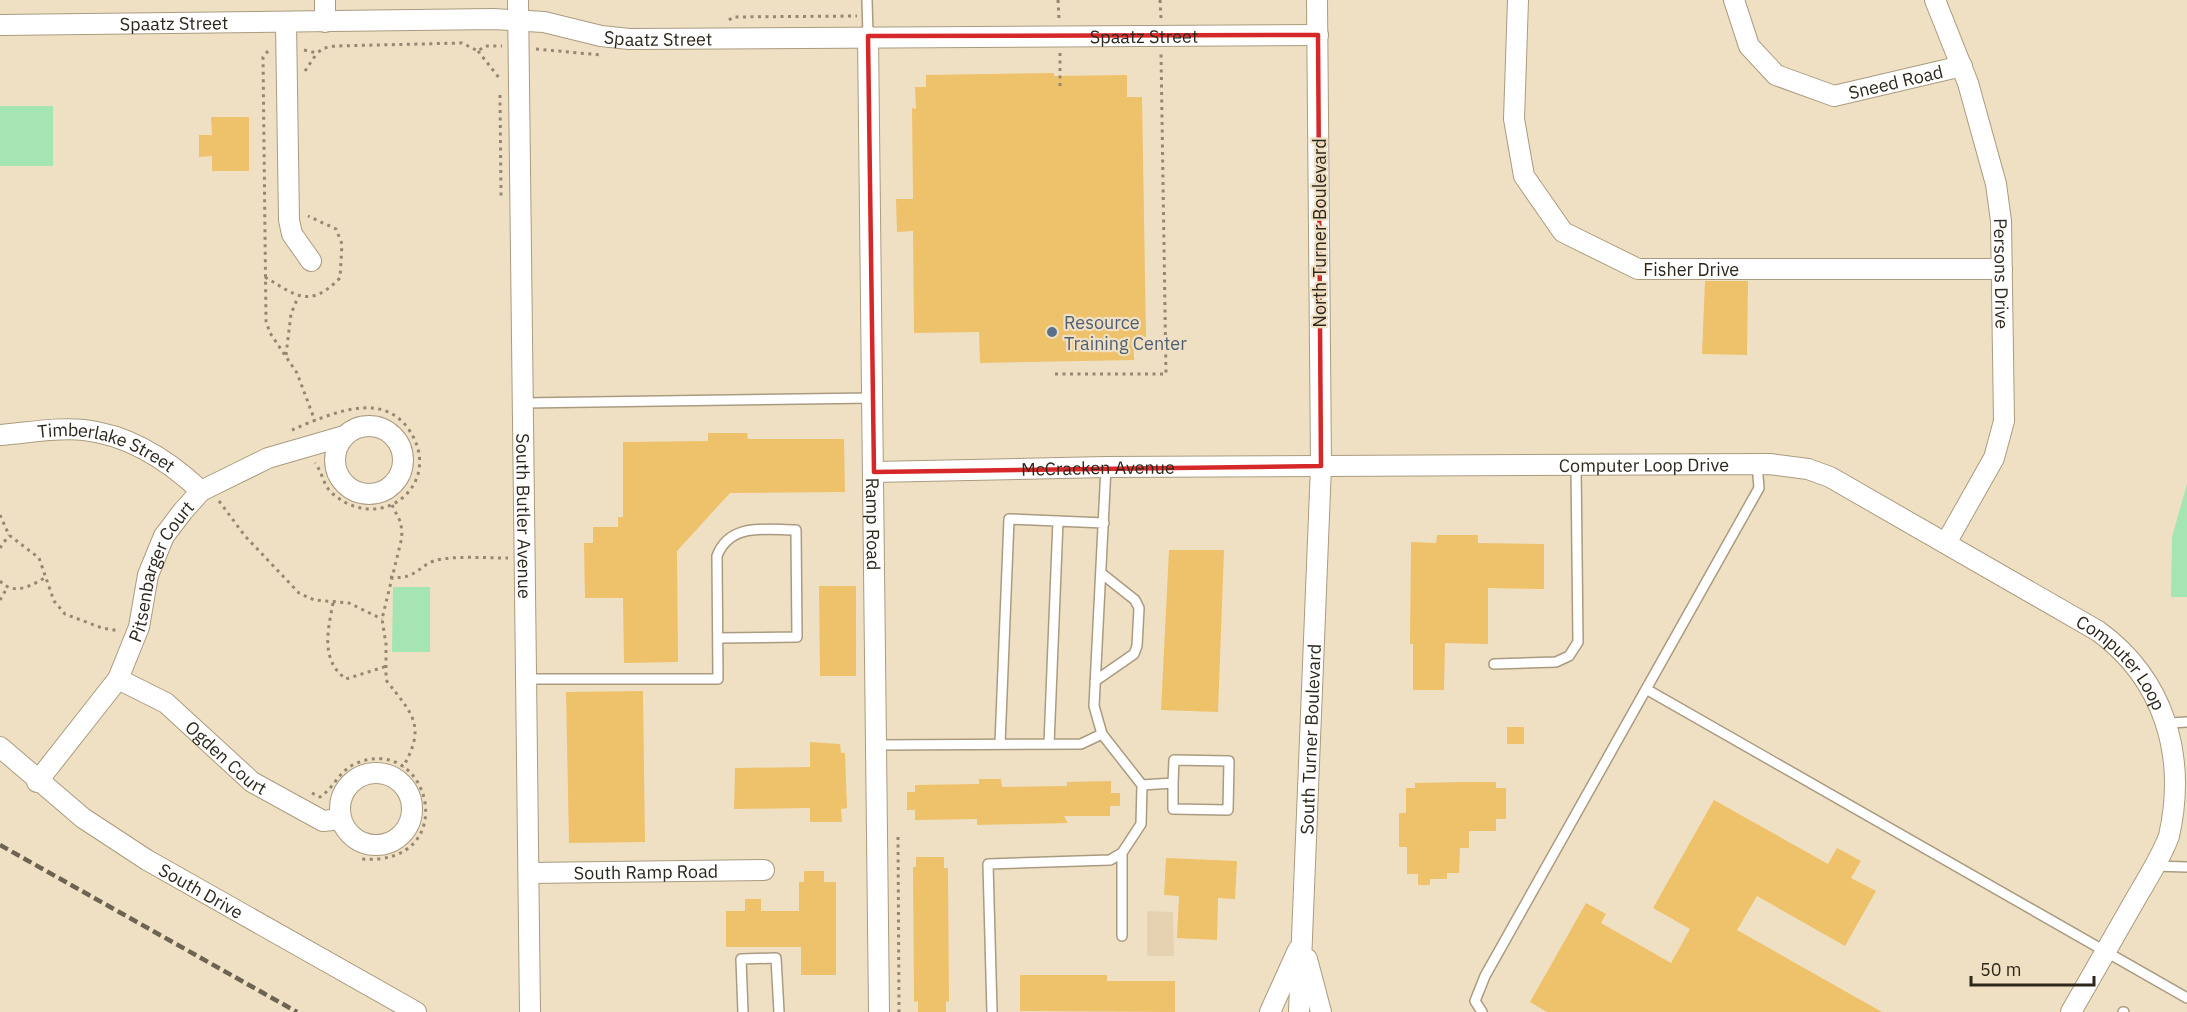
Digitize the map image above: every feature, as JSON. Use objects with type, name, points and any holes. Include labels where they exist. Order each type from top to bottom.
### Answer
[{"type":"street","points":[[325,0],[325,22]]},
{"type":"street","name":"South Butler Avenue","points":[[518,0],[509,20],[523,403],[530,1012]]},
{"type":"street","name":"North Turner Boulevard","points":[[1317,0],[1321,466]]},
{"type":"street","name":"Fisher Drive","points":[[1518,0],[1514,119],[1524,176],[1563,232],[1638,269],[2002,269]]},
{"type":"street","name":"Sneed Road","points":[[1734,0],[1749,46],[1776,75],[1834,96],[1962,66]]},
{"type":"street","name":"Persons Drive","points":[[1935,0],[1962,66],[1996,184],[2001,222],[2002,269],[2004,421],[1994,458],[1946,543]]},
{"type":"street","name":"Spaatz Street","points":[[0,25],[509,20],[544,22],[601,36],[629,39],[1318,35]]},
{"type":"street","points":[[286,23],[277,51],[290,220],[292,234],[310,261]]},
{"type":"street","name":"Ramp Road","points":[[868,36],[879,1012]]},
{"type":"street","name":"Timberlake Street","points":[[0,435],[84,430],[115,437],[141,447],[167,462],[207,497]]},
{"type":"street","name":"Pitsenbarger Court","points":[[37,782],[118,679],[135,637],[148,575],[164,536],[207,497],[268,458],[344,436]]},
{"type":"street","name":"Computer Loop Drive","points":[[1321,466],[1788,464],[1830,477],[1946,543]]},
{"type":"street","name":"McCracken Avenue","points":[[874,472],[1106,467],[1321,466]]},
{"type":"street","name":"South Turner Boulevard","points":[[1299,1012],[1321,466]]},
{"type":"street","name":"Computer Loop","points":[[1946,543],[2116,644],[2133,659],[2179,723],[2179,789],[2169,836],[2071,1012]]},
{"type":"street","name":"Ogden Court","points":[[118,679],[166,703],[252,782],[323,821],[341,819]]},
{"type":"street","name":"South Drive","points":[[0,747],[37,782],[83,818],[147,860],[416,1012]]},
{"type":"street","name":"South Ramp Road","points":[[529,873],[764,870]]},
{"type":"street","points":[[1269,1012],[1302,939]]},
{"type":"street","points":[[1302,939],[1321,1012]]},
{"type":"lane","points":[[867,0],[868,36]]},
{"type":"lane","points":[[523,403],[873,398]]},
{"type":"lane","points":[[1482,1012],[1475,1000],[1485,976],[1759,488],[1757,464]]},
{"type":"lane","points":[[1494,664],[1556,662],[1569,656],[1578,642],[1576,465]]},
{"type":"lane","points":[[992,1012],[988,864],[1110,860],[1122,853],[1141,824],[1142,785],[1102,734],[1094,706],[1106,467]]},
{"type":"lane","points":[[1000,744],[1009,519],[1104,523]]},
{"type":"lane","points":[[1049,744],[1058,521]]},
{"type":"lane","points":[[526,679],[718,678],[717,556],[721,547],[731,536],[743,531],[796,530],[797,637],[718,638]]},
{"type":"lane","points":[[1095,681],[1134,654],[1137,646],[1139,608],[1135,600],[1101,573]]},
{"type":"lane","points":[[1646,689],[2187,998]]},
{"type":"lane","points":[[877,745],[1081,744],[1102,734]]},
{"type":"lane","points":[[1174,760],[1229,761],[1228,810],[1173,809],[1173,783],[1174,760]]},
{"type":"lane","points":[[1142,785],[1173,783]]},
{"type":"lane","points":[[1122,853],[1122,936]]},
{"type":"lane","points":[[2154,866],[2187,867]]},
{"type":"lane","points":[[743,1012],[741,959],[776,958],[779,1012]]},
{"type":"path","points":[[1055,374],[1166,374],[1160,0]]},
{"type":"path","points":[[721,25],[733,17],[867,16]]},
{"type":"path","points":[[500,57],[510,47],[509,20]]},
{"type":"path","points":[[266,42],[277,51]]},
{"type":"path","points":[[315,421],[304,387],[266,321],[263,57],[277,51],[318,53],[335,46],[462,43],[478,51],[500,79]]},
{"type":"path","points":[[478,51],[485,46],[607,54]]},
{"type":"path","points":[[302,75],[318,53]]},
{"type":"path","points":[[500,68],[500,192],[503,200]]},
{"type":"path","points":[[265,277],[298,297],[315,296],[330,288],[340,279],[343,267],[342,244],[336,229],[310,219],[303,212]]},
{"type":"path","points":[[286,357],[291,315],[298,297]]},
{"type":"path","points":[[292,430],[315,421],[371,407],[386,411],[401,419],[418,441],[421,464],[405,498],[392,505],[365,511],[345,503],[331,493],[316,463],[309,460]]},
{"type":"path","points":[[207,497],[226,495]]},
{"type":"path","points":[[392,505],[400,523],[402,537],[390,577],[382,619],[387,666],[386,680],[406,703],[415,719],[413,750],[403,767]]},
{"type":"path","points":[[0,515],[9,535],[39,558],[54,601],[65,614],[135,637]]},
{"type":"path","points":[[0,548],[9,535]]},
{"type":"path","points":[[390,577],[402,579],[416,575],[440,559],[508,558],[508,546]]},
{"type":"path","points":[[0,581],[7,588],[18,590],[46,577]]},
{"type":"path","points":[[0,600],[7,588]]},
{"type":"path","points":[[333,603],[327,643],[329,656],[340,675],[346,679],[355,678],[387,666]]},
{"type":"path","points":[[310,792],[321,797],[334,780],[357,762],[375,759],[403,767],[419,782],[427,804],[425,827],[412,845],[395,856],[380,860],[362,859]]},
{"type":"path","points":[[898,837],[899,1012]]},
{"type":"highlighted area","points":[[1318,35],[1321,466],[874,472],[868,36]]},
{"type":"shaded area","points":[[1147,911],[1173,912],[1174,956],[1147,956]]},
{"type":"green space","points":[[0,106],[53,106],[53,166],[0,166]]},
{"type":"green space","points":[[2187,484],[2187,597],[2171,597],[2172,537]]},
{"type":"green space","points":[[393,587],[430,587],[430,652],[392,652]]},
{"type":"building","points":[[1054,73],[1054,76],[1127,75],[1127,97],[1142,97],[1146,337],[1133,337],[1134,360],[980,363],[979,332],[914,333],[913,231],[897,232],[896,199],[913,199],[912,108],[916,109],[915,87],[926,87],[926,75]]},
{"type":"building","points":[[211,117],[249,117],[249,171],[212,171],[212,156],[199,157],[199,135],[212,135]]},
{"type":"building","points":[[1705,281],[1748,281],[1747,355],[1702,354]]},
{"type":"building","points":[[708,433],[747,433],[748,439],[844,439],[845,492],[730,493],[677,551],[678,662],[624,663],[623,598],[585,598],[584,543],[593,543],[593,527],[618,527],[618,517],[623,517],[623,442],[708,441]]},
{"type":"building","points":[[1437,535],[1478,535],[1478,543],[1544,544],[1544,589],[1488,588],[1488,644],[1445,643],[1444,690],[1413,690],[1413,644],[1410,644],[1411,542],[1436,543]]},
{"type":"building","points":[[1169,550],[1224,550],[1218,712],[1161,710]]},
{"type":"building","points":[[819,586],[856,586],[856,676],[820,676]]},
{"type":"building","points":[[643,691],[645,842],[569,843],[566,692]]},
{"type":"building","points":[[1507,727],[1524,727],[1524,744],[1507,744]]},
{"type":"building","points":[[810,742],[840,744],[841,753],[845,753],[847,808],[841,809],[842,822],[810,822],[810,808],[734,809],[735,768],[810,767]]},
{"type":"building","points":[[979,779],[1001,779],[1002,787],[1067,786],[1067,782],[1111,781],[1111,793],[1120,793],[1120,806],[1110,806],[1110,816],[1064,816],[1068,823],[977,825],[977,819],[915,820],[915,810],[907,810],[907,792],[915,792],[915,785],[979,784]]},
{"type":"building","points":[[1496,782],[1496,788],[1506,788],[1506,819],[1496,819],[1496,831],[1469,831],[1469,848],[1460,848],[1459,873],[1447,873],[1447,879],[1430,879],[1430,885],[1418,885],[1418,874],[1407,874],[1407,847],[1399,847],[1399,813],[1406,813],[1406,788],[1415,788],[1415,783]]},
{"type":"building","points":[[1714,800],[1828,864],[1837,848],[1861,861],[1851,878],[1876,891],[1845,946],[1757,896],[1737,930],[1882,1012],[1547,1012],[1530,1002],[1586,903],[1606,914],[1601,923],[1671,963],[1690,929],[1653,908]]},
{"type":"building","points":[[916,857],[944,857],[944,868],[948,868],[949,1002],[946,1001],[946,1012],[918,1012],[918,1001],[914,1002],[913,867],[916,867]]},
{"type":"building","points":[[1166,858],[1237,861],[1235,899],[1218,898],[1217,940],[1177,938],[1179,896],[1164,895]]},
{"type":"building","points":[[804,871],[824,871],[824,882],[836,882],[836,975],[801,975],[801,947],[726,947],[726,911],[745,911],[745,899],[761,899],[761,911],[799,911],[799,882],[804,882]]},
{"type":"building","points":[[1020,975],[1107,975],[1107,981],[1175,981],[1175,1012],[1020,1011]]},
{"type":"railway","points":[[0,845],[297,1012]]},
{"type":"place","name":"Resource Training Center","points":[[1052,332]]}]
